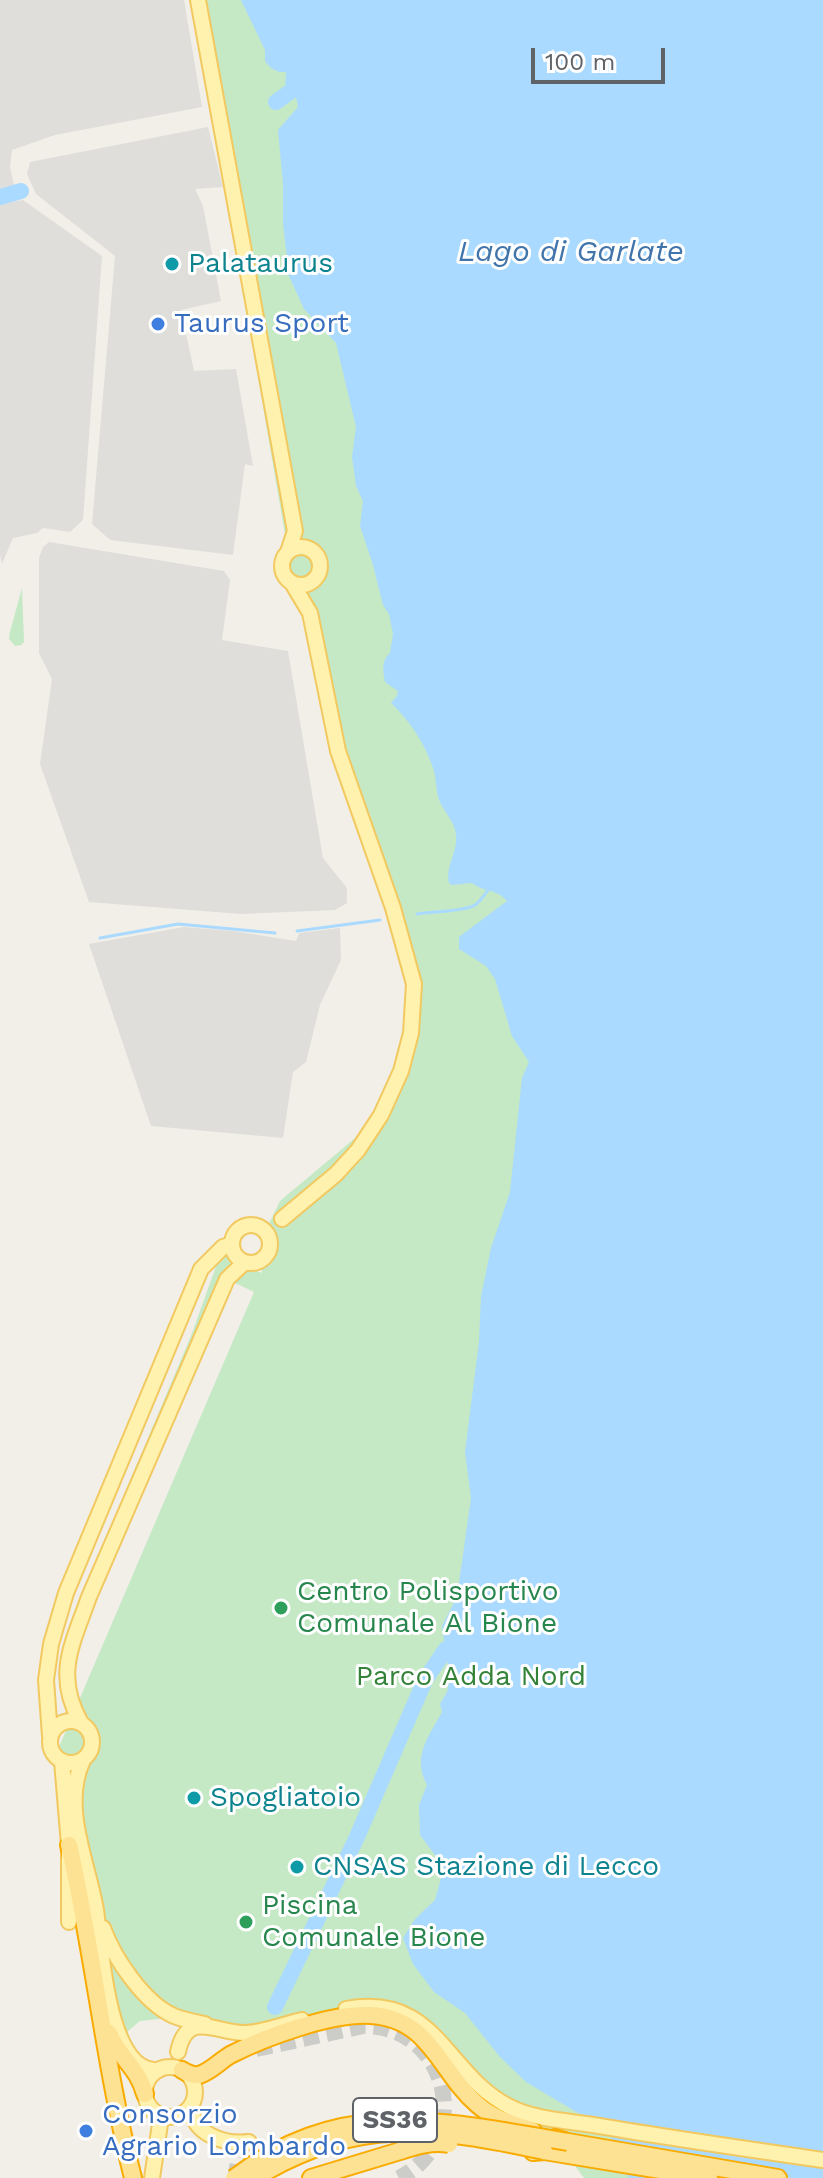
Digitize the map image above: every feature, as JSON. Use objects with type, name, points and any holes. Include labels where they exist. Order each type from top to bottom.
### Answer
[{"type":"highway","points":[[69,1845],[133,2178]]},
{"type":"highway","points":[[182,2070],[199,2075],[271,2036],[350,2016],[380,2012],[424,2038],[469,2097],[487,2111],[509,2123],[568,2142]]},
{"type":"highway","points":[[101,2013],[112,2042],[141,2079],[148,2101]]},
{"type":"highway","name":"SS36","points":[[234,2178],[263,2158],[315,2134],[371,2122],[422,2120],[778,2178]]},
{"type":"highway","name":"SS36","points":[[255,2178],[292,2157],[332,2142],[387,2132],[450,2134],[709,2178]]},
{"type":"highway","points":[[311,2178],[422,2144],[438,2142],[544,2151]]},
{"type":"main road","points":[[198,0],[295,531],[282,567],[310,613],[338,751],[393,908],[414,984],[411,1033],[401,1071],[381,1115],[358,1150],[336,1174],[282,1219],[238,1230],[232,1244],[235,1255],[245,1262],[264,1259],[282,1219]]},
{"type":"main road","points":[[295,531],[320,559],[310,613]]},
{"type":"main road","points":[[288,552],[298,547],[311,549]]},
{"type":"main road","points":[[292,583],[305,585],[316,579]]},
{"type":"main road","points":[[255,1225],[269,1237],[270,1248]]},
{"type":"main road","points":[[83,1760],[62,1761],[49,1745],[46,1680],[51,1644],[66,1593],[201,1269],[223,1247],[232,1244]]},
{"type":"main road","points":[[81,1723],[70,1704],[66,1675],[70,1649],[89,1597],[227,1279],[245,1262]]},
{"type":"main road","points":[[50,1736],[55,1727],[68,1721],[87,1727],[92,1741],[76,1777],[75,1814],[96,1909],[107,1992],[123,2044],[141,2067],[149,2070],[172,2067],[190,2077],[195,2096],[191,2116],[201,2131],[227,2141],[250,2142],[242,2148],[238,2157],[236,2149],[227,2141]]},
{"type":"main road","points":[[62,1761],[69,1845],[69,1922]]},
{"type":"main road","points":[[96,1909],[109,1943],[134,1982],[172,2015],[248,2033],[354,2008],[410,2017],[436,2036],[469,2075],[500,2102],[513,2109],[563,2120],[823,2160]]},
{"type":"main road","points":[[152,2178],[160,2124],[148,2101],[148,2080],[169,2065],[189,2030],[201,2025],[210,2026]]},
{"type":"main road","points":[[178,2052],[182,2070]]},
{"type":"main road","points":[[148,2101],[160,2115],[175,2117],[191,2106]]},
{"type":"shaded area","points":[[0,0],[184,0],[202,107],[55,135],[12,150],[10,166],[15,191],[0,195]]},
{"type":"shaded area","points":[[208,127],[223,187],[195,189],[203,206],[221,301],[181,310],[194,371],[236,369],[253,466],[245,464],[233,555],[110,540],[92,524],[115,256],[36,194],[27,174],[30,162]]},
{"type":"shaded area","points":[[23,200],[102,256],[83,520],[70,532],[43,528],[37,533],[13,538],[2,564],[0,204]]},
{"type":"shaded area","points":[[49,542],[224,571],[230,580],[222,640],[288,651],[323,858],[347,888],[347,903],[335,910],[241,914],[89,902],[40,764],[52,679],[39,653],[39,558],[43,547]]},
{"type":"shaded area","points":[[184,927],[296,941],[299,933],[340,928],[341,960],[320,1005],[306,1062],[293,1072],[283,1138],[151,1126],[89,944]]},
{"type":"green space","name":"Lago di Garlate","points":[[190,0],[823,0],[823,2178],[584,2178],[570,2159],[499,2124],[419,2038],[383,2018],[264,2030],[184,2030],[167,2018],[140,2021],[122,2036],[70,1843],[53,1761],[254,1292],[231,1281],[246,1272],[262,1273],[265,1232],[280,1201],[373,1123],[406,1040],[411,999],[375,866],[337,770],[301,600],[281,585],[286,540]]},
{"type":"green space","points":[[22,588],[24,642],[15,646],[9,639]]},
{"type":"green space","points":[[225,1252],[234,1265],[69,1631],[191,1336],[219,1258]]},
{"type":"water","name":"Lago di Garlate","points":[[241,0],[823,0],[823,2178],[629,2178],[606,2127],[596,2118],[578,2113],[526,2082],[500,2057],[465,2013],[434,1992],[413,1964],[403,1938],[415,1919],[435,1900],[444,1867],[420,1835],[419,1805],[427,1785],[421,1756],[442,1712],[440,1704],[450,1679],[442,1626],[457,1597],[471,1498],[465,1452],[479,1342],[481,1296],[491,1248],[510,1192],[522,1078],[529,1062],[512,1036],[495,979],[486,966],[459,949],[459,937],[507,901],[499,894],[472,883],[449,883],[455,830],[440,802],[434,770],[425,748],[410,724],[391,703],[398,691],[385,682],[384,663],[390,653],[393,634],[360,526],[363,501],[356,486],[352,457],[356,427],[336,343],[304,309],[289,276],[278,130],[298,107],[296,97],[285,89],[286,72],[271,68],[265,61],[265,50]]},
{"type":"waterway","points":[[276,102],[290,92]]},
{"type":"waterway","points":[[0,197],[21,191]]},
{"type":"waterway","points":[[417,914],[471,907],[488,890]]},
{"type":"waterway","points":[[297,931],[380,920]]},
{"type":"waterway","points":[[100,938],[178,924],[275,933]]},
{"type":"waterway","points":[[275,2007],[357,1837],[425,1680],[446,1649]]},
{"type":"tunnel","points":[[256,2049],[363,2026],[392,2031],[416,2044],[432,2063],[442,2087],[444,2113],[438,2138],[423,2160],[399,2178]]},
{"type":"tunnel","points":[[234,2178],[238,2157]]},
{"type":"place","name":"Palataurus","points":[[172,264]]},
{"type":"place","name":"Taurus Sport","points":[[158,324]]},
{"type":"place","name":"Centro Polisportivo Comunale Al Bione","points":[[281,1608]]},
{"type":"place","name":"Spogliatoio","points":[[194,1798]]},
{"type":"place","name":"CNSAS Stazione di Lecco","points":[[297,1867]]},
{"type":"place","name":"Piscina Comunale Bione","points":[[246,1922]]},
{"type":"place","name":"Consorzio Agrario Lombardo","points":[[86,2131]]},
{"type":"park label","name":"Parco Adda Nord","points":[[471,1677]]}]
